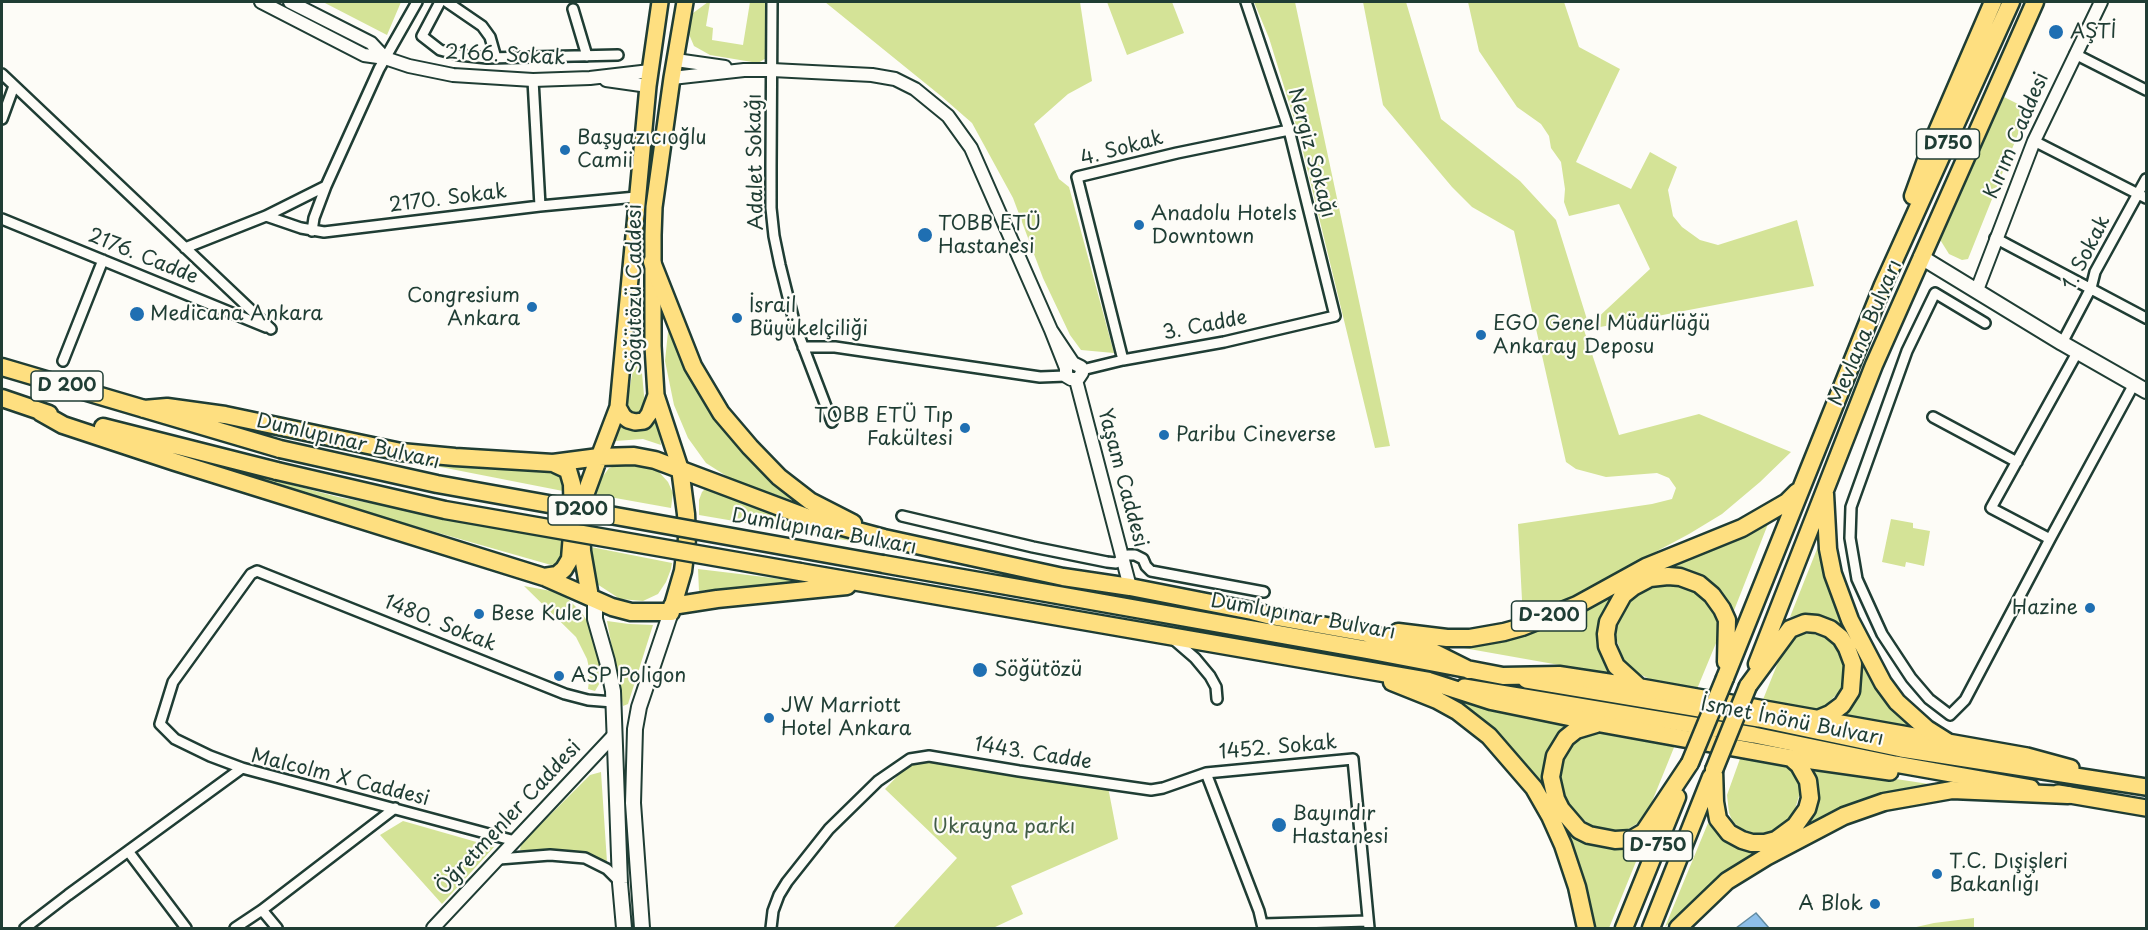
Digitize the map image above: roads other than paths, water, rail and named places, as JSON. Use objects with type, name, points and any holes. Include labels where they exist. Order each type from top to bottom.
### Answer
[{"type":"highway","points":[[1883,285],[1933,141],[1993,2]]},
{"type":"highway","name":"Mevlana Bulvarı","points":[[1725,678],[1883,285],[2011,2]]},
{"type":"highway","name":"Mevlana Bulvarı","points":[[1748,686],[1874,364],[2036,2]]},
{"type":"highway","points":[[652,262],[693,366],[721,413],[742,439],[779,477],[810,501],[884,538],[1063,577],[1130,587],[1366,633],[1429,650],[1469,670]]},
{"type":"highway","name":"Dumlupınar Bulvarı","points":[[2,367],[280,449],[437,484],[1503,676],[1559,675],[1818,719]]},
{"type":"highway","name":"Dumlupınar Bulvarı","points":[[2,398],[40,412],[276,471],[445,510],[1429,681],[1491,701],[1791,758]]},
{"type":"highway","name":"Dumlupınar Bulvarı","points":[[139,407],[167,407],[225,415],[401,452],[553,463],[599,457],[634,456],[680,468],[809,518],[884,538]]},
{"type":"highway","name":"Dumlupınar Bulvarı","points":[[40,412],[63,425],[544,577],[631,612],[672,609],[717,599],[869,584]]},
{"type":"highway","points":[[592,598],[582,551],[581,521],[584,498],[599,457]]},
{"type":"highway","points":[[544,577],[557,575],[570,559],[573,522],[572,484],[568,470],[553,463]]},
{"type":"highway","points":[[672,609],[683,571],[687,539],[680,468]]},
{"type":"highway","points":[[1825,488],[1831,566],[1850,620],[1883,683],[1898,702],[1927,729],[1946,741]]},
{"type":"highway","name":"D-200","points":[[1271,616],[1317,617],[1447,638],[1470,638],[1504,632],[1577,605],[1646,567],[1742,528],[1787,502],[1800,489]]},
{"type":"highway","points":[[883,564],[1063,577]]},
{"type":"highway","points":[[1638,687],[1616,666],[1607,646],[1608,622],[1623,596],[1642,582],[1659,577],[1680,577],[1699,584],[1712,595],[1722,609],[1727,620],[1728,631],[1725,678]]},
{"type":"highway","points":[[1791,758],[1799,765],[1809,781],[1810,798],[1807,809],[1796,826],[1776,840],[1765,843],[1742,840],[1724,828],[1716,813],[1714,770],[1748,686],[1790,630],[1805,624],[1817,624],[1830,629],[1841,638],[1853,664],[1851,691],[1842,705],[1818,719]]},
{"type":"highway","points":[[1358,668],[1437,700],[1457,711],[1489,736],[1507,755],[1534,788],[1550,816],[1577,887],[1586,928]]},
{"type":"highway","name":"D-750","points":[[1624,928],[1725,678]]},
{"type":"highway","points":[[1598,723],[1576,730],[1566,738],[1555,756],[1551,777],[1561,809],[1579,830],[1589,835],[1615,840],[1632,839],[1644,831],[1690,763]]},
{"type":"highway","name":"D-750","points":[[1651,928],[1714,770]]},
{"type":"highway","points":[[1678,928],[1727,881],[1766,857],[1844,816],[1884,802],[1952,790],[2068,795]]},
{"type":"main road","name":"Söğütözü Caddesi","points":[[599,457],[618,407],[636,197],[660,2]]},
{"type":"main road","name":"Söğütözü Caddesi","points":[[680,468],[656,395],[652,262],[654,207],[672,78],[686,2]]},
{"type":"main road","points":[[649,79],[676,60]]},
{"type":"main road","points":[[649,79],[672,78]]},
{"type":"main road","points":[[1921,257],[2140,388]]},
{"type":"main road","points":[[618,407],[628,420],[644,421],[656,395]]},
{"type":"main road","points":[[592,598],[608,661],[613,702],[620,883],[624,928]]},
{"type":"main road","points":[[642,928],[633,803],[635,729],[639,706],[672,609]]},
{"type":"main road","name":"İsmet İnönü Bulvarı","points":[[1503,676],[1759,719],[1901,749],[2146,787]]},
{"type":"main road","name":"İsmet İnönü Bulvarı","points":[[1429,681],[1754,735],[2146,808]]},
{"type":"main road","points":[[1818,719],[2027,756],[2123,783]]},
{"type":"main road","points":[[1791,758],[1892,772],[1956,774]]},
{"type":"street","name":"2166. Sokak","points":[[261,2],[364,55],[385,58],[432,72],[502,79],[649,79]]},
{"type":"street","points":[[290,2],[371,43],[385,58]]},
{"type":"street","points":[[312,231],[314,218],[326,186],[385,58],[417,2]]},
{"type":"street","points":[[440,2],[422,36],[440,50],[459,55],[495,58],[618,55]]},
{"type":"street","points":[[447,2],[482,26],[490,37],[502,79]]},
{"type":"street","name":"Adalet Sokağı","points":[[772,2],[771,208],[774,236],[789,302],[832,422]]},
{"type":"street","name":"Nergiz Sokağı","points":[[1246,2],[1289,130],[1335,316]]},
{"type":"street","name":"Kırım Caddesi","points":[[1977,290],[2034,141],[2101,2]]},
{"type":"street","points":[[573,9],[586,56]]},
{"type":"street","points":[[2075,54],[2146,90]]},
{"type":"street","points":[[486,78],[495,58]]},
{"type":"street","name":"Yaşam Caddesi","points":[[676,60],[744,70]]},
{"type":"street","name":"Yaşam Caddesi","points":[[672,78],[744,70],[872,75],[895,79],[915,89],[948,116],[971,148],[1052,330],[1073,371],[1130,587]]},
{"type":"street","points":[[2,74],[185,248],[266,216],[326,186]]},
{"type":"street","points":[[533,80],[540,206]]},
{"type":"street","points":[[2,119],[14,86]]},
{"type":"street","name":"4. Sokak","points":[[1123,360],[1077,177],[1289,130]]},
{"type":"street","points":[[2034,141],[2142,196]]},
{"type":"street","name":"1. Sokak","points":[[2062,343],[2091,288],[2095,272],[2142,196],[2146,179]]},
{"type":"street","name":"2170. Sokak","points":[[266,216],[312,231],[324,232],[636,197]]},
{"type":"street","name":"2176. Cadde","points":[[2,219],[272,329],[185,248]]},
{"type":"street","points":[[1995,238],[2146,318]]},
{"type":"street","points":[[63,361],[103,260]]},
{"type":"street","points":[[1984,323],[1935,293],[1907,351],[1851,507],[1850,538],[1857,579],[1882,634],[1911,678],[1929,699],[1950,715],[1965,700],[2050,539],[2140,388]]},
{"type":"street","name":"3. Cadde","points":[[803,346],[835,347],[1040,377],[1224,342],[1335,316]]},
{"type":"street","points":[[2050,539],[1991,508],[2078,351]]},
{"type":"street","points":[[1933,417],[2018,462]]},
{"type":"street","points":[[902,516],[1107,562],[1116,563],[1122,558],[1135,555],[1143,559],[1146,567],[1151,571],[1264,592]]},
{"type":"street","name":"1480. Sokak","points":[[242,768],[175,739],[160,724],[173,682],[250,574],[257,571],[565,694],[588,700],[613,702]]},
{"type":"street","points":[[1169,636],[1195,658],[1210,676],[1216,687],[1217,699]]},
{"type":"street","name":"Öğretmenler Caddesi","points":[[433,928],[614,735]]},
{"type":"street","name":"1443. Cadde","points":[[771,928],[773,911],[779,896],[816,845],[850,807],[878,782],[910,759],[929,756],[1151,789],[1163,788],[1206,772]]},
{"type":"street","name":"1452. Sokak","points":[[1206,772],[1353,759],[1368,925]]},
{"type":"street","name":"Malcolm X Caddesi","points":[[25,928],[242,768],[515,841]]},
{"type":"street","points":[[1206,772],[1263,926],[1368,925]]},
{"type":"street","points":[[235,928],[395,808]]},
{"type":"street","points":[[128,851],[186,928]]},
{"type":"street","points":[[499,860],[550,855],[585,858],[607,869],[620,883]]},
{"type":"street","points":[[262,910],[277,928]]},
{"type":"water","points":[[1756,913],[1769,928],[1736,928]]},
{"type":"place","name":"AŞTİ","points":[[2056,32]]},
{"type":"place","name":"Başyazıcıoğlu Camii","points":[[565,150]]},
{"type":"place","name":"Anadolu Hotels Downtown","points":[[1139,225]]},
{"type":"place","name":"TOBB ETÜ Hastanesi","points":[[925,235]]},
{"type":"place","name":"Congresium Ankara","points":[[532,307]]},
{"type":"place","name":"Medicana Ankara","points":[[137,314]]},
{"type":"place","name":"İsrail Büyükelçiliği","points":[[737,318]]},
{"type":"place","name":"EGO Genel Müdürlüğü Ankaray Deposu","points":[[1481,335]]},
{"type":"place","name":"TOBB ETÜ Tıp Fakültesi","points":[[965,428]]},
{"type":"place","name":"Paribu Cineverse","points":[[1164,435]]},
{"type":"place","name":"Hazine","points":[[2090,608]]},
{"type":"place","name":"Bese Kule","points":[[479,614]]},
{"type":"place","name":"Söğütözü","points":[[980,670]]},
{"type":"place","name":"ASP Poligon","points":[[559,676]]},
{"type":"place","name":"JW Marriott Hotel Ankara","points":[[769,718]]},
{"type":"place","name":"Bayındır Hastanesi","points":[[1279,825]]},
{"type":"place","name":"T.C. Dışişleri Bakanlığı","points":[[1937,874]]},
{"type":"place","name":"A Blok","points":[[1875,904]]},
{"type":"park label","name":"Ukrayna parkı","points":[[1004,827]]}]
